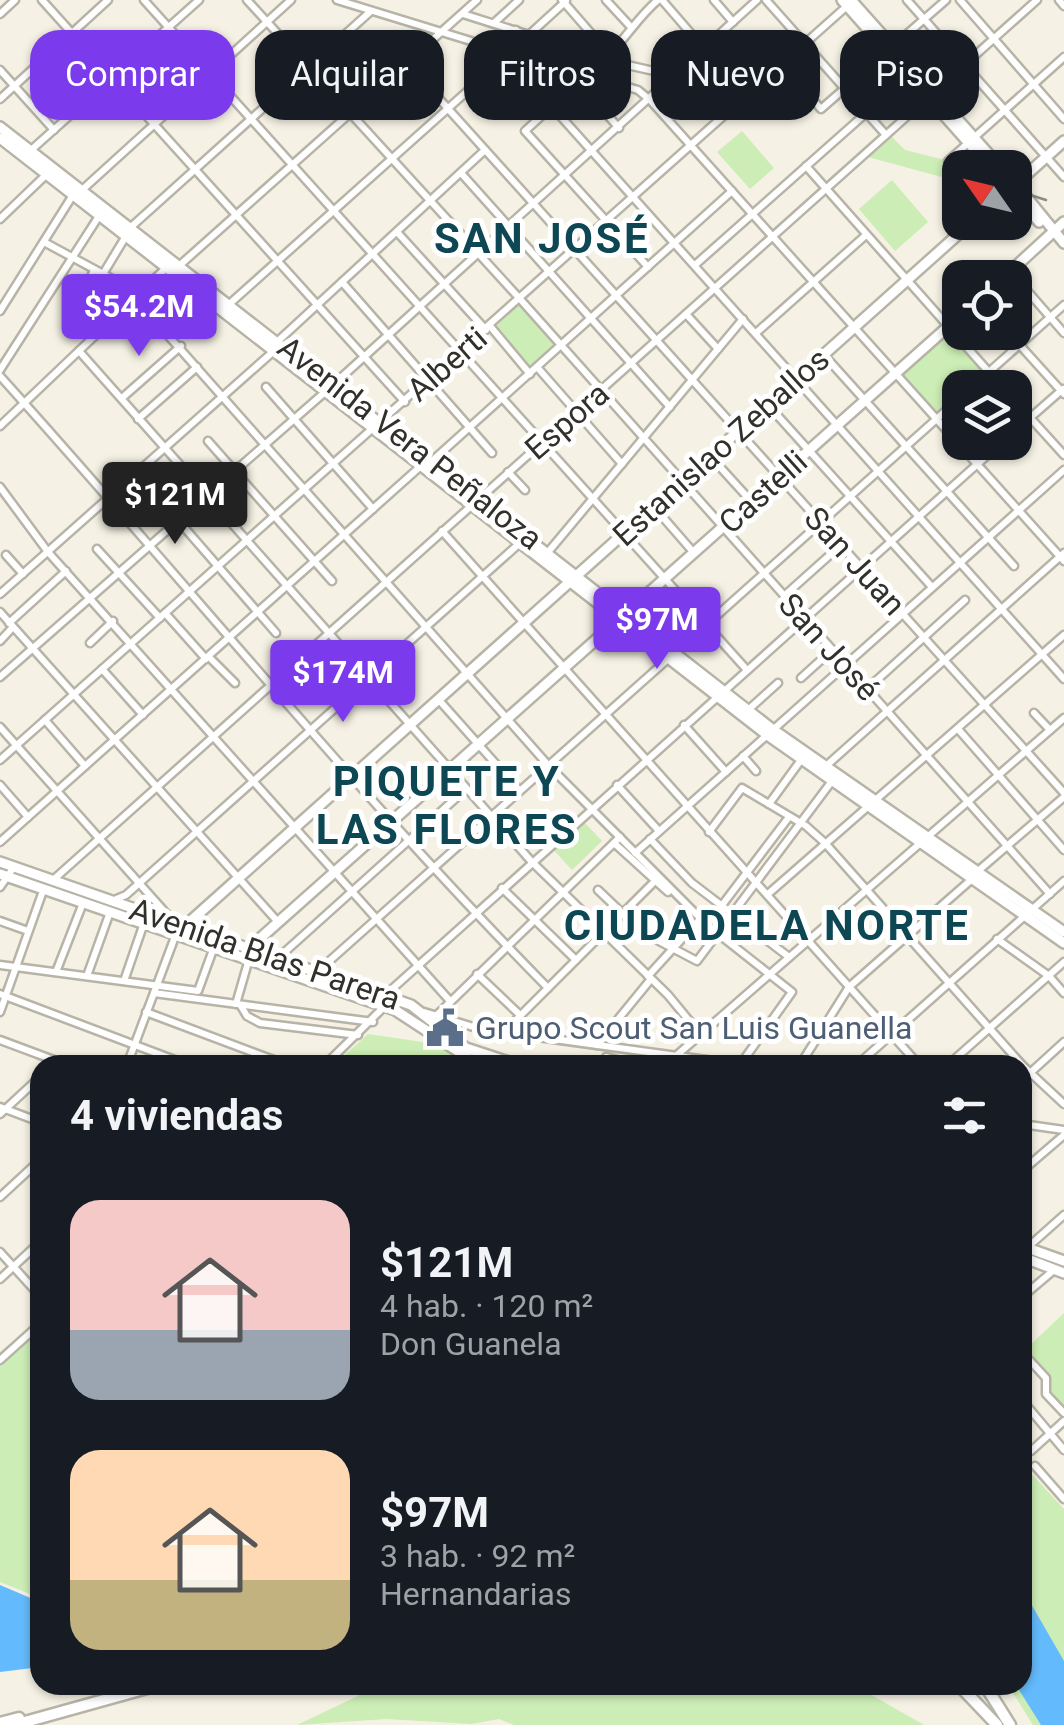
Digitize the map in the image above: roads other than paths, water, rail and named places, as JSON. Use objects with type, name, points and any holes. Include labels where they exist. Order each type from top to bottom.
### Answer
[{"type":"highway","points":[[0,1723],[100,1695]]},
{"type":"highway","points":[[14,1725],[122,1695]]},
{"type":"highway","points":[[968,1695],[997,1725]]},
{"type":"highway","points":[[990,1695],[1010,1725]]},
{"type":"main road","points":[[849,1],[873,30]]},
{"type":"main road","points":[[953,120],[982,150]]},
{"type":"main road","name":"Avenida Vera Peñaloza","points":[[0,127],[50,171]]},
{"type":"main road","name":"Avenida Vera Peñaloza","points":[[0,138],[78,192],[166,268],[226,307],[476,500],[549,551],[575,578]]},
{"type":"main road","points":[[971,140],[978,150]]},
{"type":"main road","points":[[1032,171],[1064,140]]},
{"type":"main road","name":"Avenida Vera Peñaloza","points":[[78,192],[100,216],[180,265],[226,307]]},
{"type":"main road","points":[[1032,206],[1064,251]]},
{"type":"main road","points":[[1032,209],[1064,243]]},
{"type":"main road","points":[[1021,260],[1064,222]]},
{"type":"main road","name":"Estanislao Zeballos","points":[[177,927],[352,776],[952,240]]},
{"type":"main road","name":"Castelli","points":[[250,954],[278,922],[942,331]]},
{"type":"main road","name":"Avenida Vera Peñaloza","points":[[476,500],[522,541],[575,578],[801,760],[873,804]]},
{"type":"main road","name":"Avenida Vera Peñaloza","points":[[720,693],[748,710],[769,732],[826,766],[1064,943]]},
{"type":"main road","name":"Avenida Blas Parera","points":[[0,862],[7,872],[119,905],[424,1012],[474,1052],[484,1055]]},
{"type":"main road","name":"Avenida Blas Parera","points":[[48,885],[84,902],[119,905],[144,923],[177,927],[214,947],[278,958],[317,972],[386,1001],[464,1055]]},
{"type":"main road","name":"Avenida Vera Peñaloza","points":[[1028,913],[1064,932]]},
{"type":"main road","points":[[1032,1252],[1064,1261]]},
{"type":"main road","points":[[1032,1255],[1060,1271]]},
{"type":"street","points":[[0,14],[15,0]]},
{"type":"street","points":[[42,0],[67,30]]},
{"type":"street","points":[[73,30],[108,0]]},
{"type":"street","points":[[144,0],[171,30]]},
{"type":"street","points":[[165,30],[199,0]]},
{"type":"street","name":"San José","points":[[247,0],[274,30]]},
{"type":"street","points":[[235,51],[291,0]]},
{"type":"street","points":[[336,0],[433,30]]},
{"type":"street","points":[[441,30],[477,0]]},
{"type":"street","points":[[494,24],[519,0]]},
{"type":"street","points":[[606,0],[630,26]]},
{"type":"street","points":[[629,30],[660,0],[688,30]]},
{"type":"street","points":[[714,0],[734,22]]},
{"type":"street","points":[[725,30],[757,0]]},
{"type":"street","points":[[766,0],[793,30]]},
{"type":"street","points":[[907,0],[934,30]]},
{"type":"street","points":[[912,30],[946,0]]},
{"type":"street","points":[[960,0],[1064,119]]},
{"type":"street","name":"Espora","points":[[979,52],[1037,0]]},
{"type":"street","points":[[1059,0],[1064,6]]},
{"type":"street","points":[[534,30],[565,1],[588,30]]},
{"type":"street","name":"Alberti","points":[[817,30],[849,1]]},
{"type":"street","points":[[350,30],[371,11]]},
{"type":"street","points":[[462,13],[516,30]]},
{"type":"street","points":[[960,150],[1064,58]]},
{"type":"street","points":[[820,60],[840,83]]},
{"type":"street","points":[[0,70],[54,130]]},
{"type":"street","points":[[0,99],[30,71]]},
{"type":"street","points":[[979,80],[1064,176]]},
{"type":"street","points":[[631,88],[650,100],[976,466],[1063,557],[826,766]]},
{"type":"street","points":[[226,307],[464,91]]},
{"type":"street","points":[[820,108],[840,92]]},
{"type":"street","points":[[0,677],[650,100]]},
{"type":"street","points":[[235,101],[746,670]]},
{"type":"street","name":"San Juan","points":[[444,105],[659,338],[1064,795]]},
{"type":"street","points":[[97,307],[84,293],[128,232],[255,115]]},
{"type":"street","points":[[30,151],[65,120]]},
{"type":"street","points":[[148,120],[405,402]]},
{"type":"street","points":[[0,311],[78,192],[157,120]]},
{"type":"street","points":[[0,426],[166,268],[180,265],[342,120]]},
{"type":"street","name":"San José","points":[[354,120],[520,298],[1050,894]]},
{"type":"street","points":[[537,120],[525,131],[648,267]]},
{"type":"street","points":[[566,120],[1064,679]]},
{"type":"street","points":[[610,120],[618,128]]},
{"type":"street","name":"Alberti","points":[[0,760],[462,352],[717,120]]},
{"type":"street","points":[[695,266],[857,120]]},
{"type":"street","points":[[873,120],[886,135]]},
{"type":"street","name":"Espora","points":[[0,1012],[3,995],[48,885],[212,734],[903,120]]},
{"type":"street","points":[[0,594],[222,398],[486,150]]},
{"type":"street","points":[[806,166],[942,319]]},
{"type":"street","points":[[0,219],[50,171]]},
{"type":"street","points":[[460,173],[670,407]]},
{"type":"street","points":[[0,842],[562,346],[732,190]]},
{"type":"street","points":[[100,216],[0,373],[106,500],[310,730],[548,988]]},
{"type":"street","points":[[397,232],[530,374]]},
{"type":"street","points":[[756,333],[866,235]]},
{"type":"street","points":[[44,242],[135,298],[617,840],[718,935],[793,994],[748,1055]]},
{"type":"street","points":[[342,282],[492,453]]},
{"type":"street","points":[[1032,300],[1064,334]]},
{"type":"street","points":[[1032,334],[1064,305]]},
{"type":"street","points":[[686,314],[718,349]]},
{"type":"street","points":[[549,551],[743,319]]},
{"type":"street","points":[[122,398],[181,346]]},
{"type":"street","points":[[969,350],[987,370]]},
{"type":"street","points":[[991,370],[1014,350]]},
{"type":"street","points":[[1025,350],[1063,391],[1032,416]]},
{"type":"street","points":[[79,351],[490,816],[701,1035]]},
{"type":"street","points":[[824,354],[1014,566]]},
{"type":"street","points":[[138,419],[197,367]]},
{"type":"street","points":[[538,367],[622,464]]},
{"type":"street","points":[[266,387],[373,509]]},
{"type":"street","points":[[768,404],[932,587]]},
{"type":"street","points":[[317,972],[942,414]]},
{"type":"street","points":[[1032,420],[1064,454]]},
{"type":"street","points":[[208,440],[332,581]]},
{"type":"street","points":[[710,456],[752,501]]},
{"type":"street","points":[[336,1055],[372,1022],[416,964],[982,460]]},
{"type":"street","points":[[635,853],[1064,470]]},
{"type":"street","points":[[508,472],[525,490]]},
{"type":"street","points":[[1,489],[48,552],[450,1001]]},
{"type":"street","points":[[156,496],[276,633]]},
{"type":"street","points":[[654,507],[694,553]]},
{"type":"street","points":[[442,531],[910,1055]]},
{"type":"street","points":[[87,976],[119,905],[140,882],[522,541]]},
{"type":"street","points":[[784,596],[841,545]]},
{"type":"street","points":[[97,548],[235,683]]},
{"type":"street","points":[[6,554],[23,574]]},
{"type":"street","points":[[0,642],[11,625],[66,571]]},
{"type":"street","points":[[866,689],[964,600]]},
{"type":"street","points":[[0,612],[278,922]]},
{"type":"street","points":[[90,642],[113,622]]},
{"type":"street","points":[[768,894],[1064,635]]},
{"type":"street","points":[[800,678],[832,650]]},
{"type":"street","points":[[102,669],[144,715]]},
{"type":"street","points":[[748,710],[778,683]]},
{"type":"street","points":[[438,699],[520,790]]},
{"type":"street","points":[[1034,713],[1050,730]]},
{"type":"street","points":[[678,1055],[1064,718]]},
{"type":"street","points":[[45,720],[85,766]]},
{"type":"street","points":[[684,726],[726,772]]},
{"type":"street","points":[[0,727],[177,927]]},
{"type":"street","points":[[958,728],[1064,850]]},
{"type":"street","points":[[743,756],[756,771]]},
{"type":"street","points":[[769,804],[801,760]]},
{"type":"street","points":[[598,890],[622,914],[673,950],[697,961],[832,782]]},
{"type":"street","points":[[617,785],[659,831]]},
{"type":"street","points":[[0,786],[28,817]]},
{"type":"street","points":[[278,958],[466,788]]},
{"type":"street","points":[[710,832],[742,788],[801,824],[825,843],[1013,1055]]},
{"type":"street","points":[[806,1055],[848,987],[1064,795]]},
{"type":"street","points":[[596,1046],[673,950],[723,904],[789,817]]},
{"type":"street","points":[[650,839],[692,882],[790,957]]},
{"type":"street","points":[[617,840],[635,853],[656,880]]},
{"type":"street","points":[[436,1015],[617,840]]},
{"type":"street","points":[[0,888],[7,872]]},
{"type":"street","points":[[503,1033],[656,880]]},
{"type":"street","points":[[868,1055],[1064,881]]},
{"type":"street","points":[[502,888],[576,960]]},
{"type":"street","points":[[56,972],[84,902]]},
{"type":"street","points":[[0,921],[28,931]]},
{"type":"street","points":[[124,981],[144,923]]},
{"type":"street","name":"Estanislao Zeballos","points":[[146,1012],[177,927]]},
{"type":"street","points":[[997,939],[1049,976],[1064,994]]},
{"type":"street","points":[[156,989],[198,991],[214,947]]},
{"type":"street","points":[[238,1004],[250,954]]},
{"type":"street","points":[[959,1055],[1064,962]]},
{"type":"street","points":[[0,965],[372,1022]]},
{"type":"street","points":[[477,974],[520,1016]]},
{"type":"street","points":[[3,995],[162,1055]]},
{"type":"street","points":[[238,1004],[247,1016],[260,1023],[358,1035]]},
{"type":"street","points":[[132,1055],[146,1012],[260,1055]]},
{"type":"street","points":[[424,1012],[503,1033],[668,1055]]},
{"type":"street","points":[[448,1032],[446,1024],[452,1020]]},
{"type":"street","points":[[0,1040],[35,1055]]},
{"type":"street","points":[[1032,1070],[1064,1042]]},
{"type":"street","points":[[606,1055],[607,1048]]},
{"type":"street","points":[[1032,1074],[1064,1104]]},
{"type":"street","points":[[2,1110],[30,1085]]},
{"type":"street","points":[[2,1110],[30,1119]]},
{"type":"street","points":[[1032,1126],[1064,1132]]},
{"type":"street","points":[[1032,1162],[1064,1132]]},
{"type":"street","points":[[0,1197],[30,1169]]},
{"type":"street","points":[[1032,1243],[1064,1215]]},
{"type":"street","points":[[0,1278],[30,1251]]},
{"type":"street","points":[[0,1252],[30,1284]]},
{"type":"street","points":[[1032,1290],[1060,1271]]},
{"type":"street","points":[[1,1358],[30,1333]]},
{"type":"street","points":[[1032,1363],[1046,1378],[1046,1394],[1064,1413]]},
{"type":"street","points":[[1032,1412],[1064,1450]]},
{"type":"street","points":[[1032,1450],[1064,1421]]},
{"type":"street","points":[[1035,1466],[1064,1499]]},
{"type":"water","points":[[0,1585],[30,1598],[30,1668],[0,1672]]},
{"type":"water","points":[[1032,1606],[1064,1661],[1064,1725],[1041,1725],[1022,1695],[1032,1695]]},
{"type":"tram line","points":[[1032,196],[1046,200]]},
{"type":"place","name":"Grupo Scout San Luis Guanella","points":[[445,1028]]},
{"type":"district","name":"SAN JOSÉ","points":[[542,238]]},
{"type":"district","name":"PIQUETE Y LAS FLORES","points":[[447,805]]},
{"type":"district","name":"CIUDADELA NORTE","points":[[767,925]]}]
